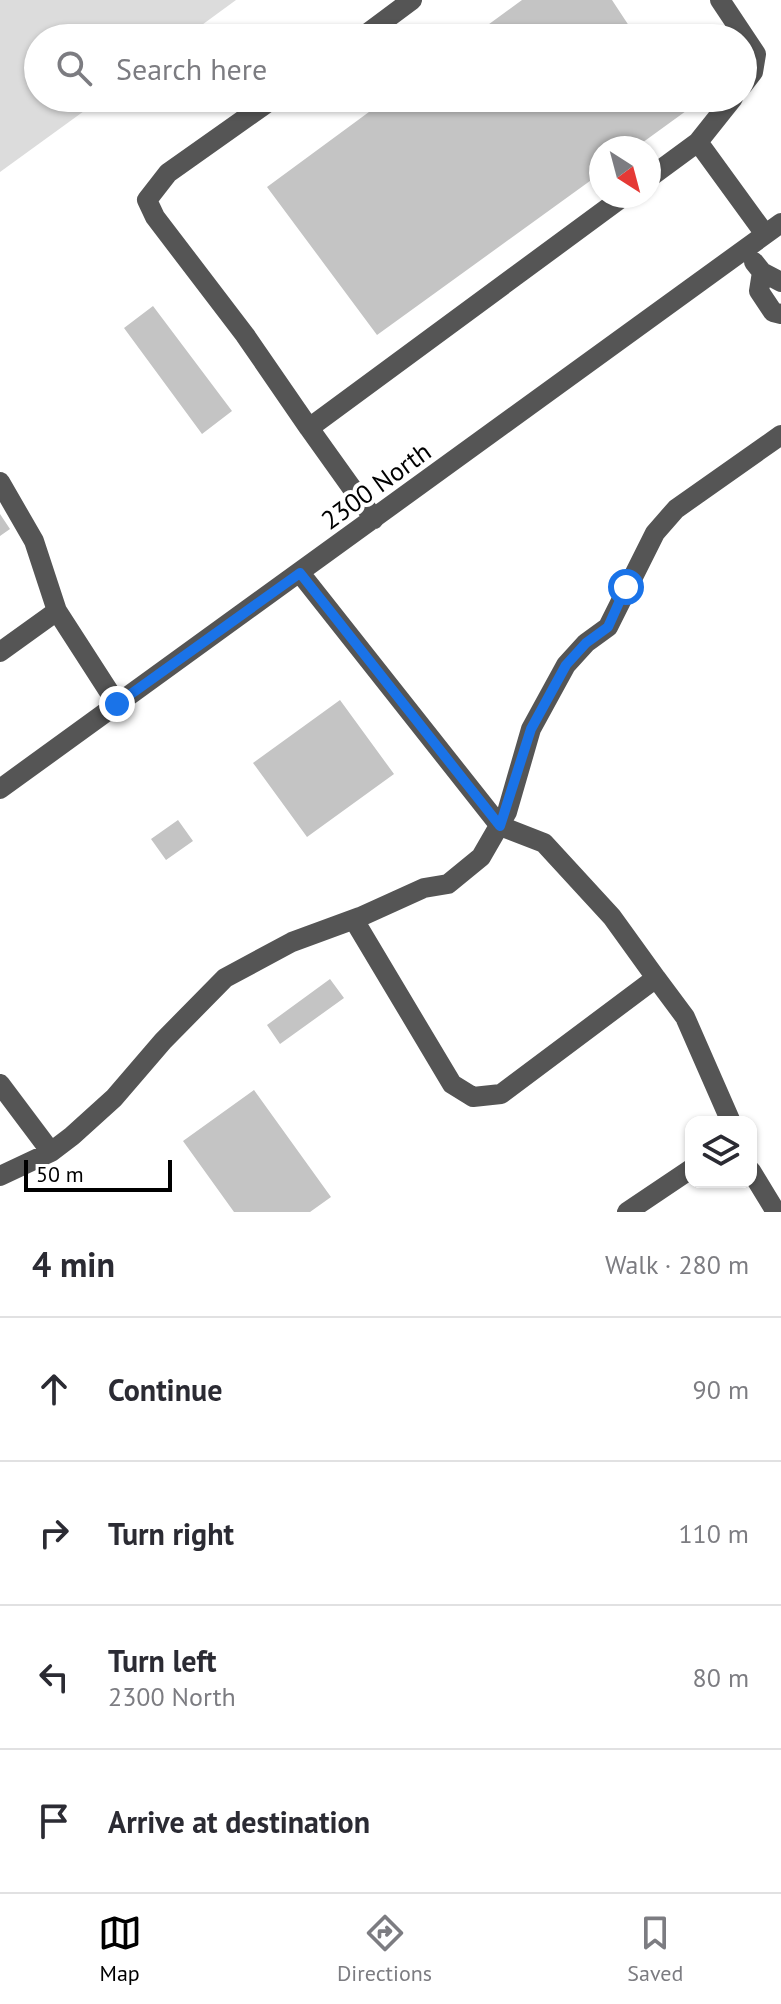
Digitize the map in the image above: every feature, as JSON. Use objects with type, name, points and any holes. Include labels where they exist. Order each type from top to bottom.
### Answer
[{"type":"street","points":[[380,24],[412,0]]},
{"type":"street","points":[[720,0],[736,24]]},
{"type":"street","points":[[254,112],[168,173],[147,200],[155,217],[245,335],[374,519]]},
{"type":"street","points":[[661,169],[698,142],[722,112]]},
{"type":"street","points":[[698,142],[773,229]]},
{"type":"street","points":[[309,428],[608,208]]},
{"type":"street","name":"2300 North","points":[[0,789],[773,229]]},
{"type":"street","points":[[744,249],[762,272],[781,282]]},
{"type":"street","points":[[762,272],[759,291],[773,312],[781,314]]},
{"type":"street","points":[[0,1176],[51,1152],[114,1098],[163,1041],[225,978],[292,942],[354,920],[424,888],[448,884],[481,857],[500,826],[538,716],[566,665],[586,643],[608,627],[655,533],[676,509],[781,435]]},
{"type":"street","points":[[0,482],[34,541],[57,611],[117,704]]},
{"type":"street","points":[[300,573],[500,826],[544,843],[612,917],[685,1017],[728,1116]]},
{"type":"street","points":[[0,652],[57,611]]},
{"type":"street","points":[[354,920],[452,1084],[473,1097],[501,1094],[656,978]]},
{"type":"street","points":[[0,1084],[51,1152]]},
{"type":"street","points":[[627,1212],[685,1173]]},
{"type":"street","points":[[757,1181],[776,1212]]},
{"type":"shaded area","points":[[0,0],[236,0],[203,24],[24,24],[24,112],[83,112],[0,172]]},
{"type":"building","points":[[522,0],[612,0],[628,24],[489,24]]},
{"type":"building","points":[[369,112],[685,112],[652,136],[589,136],[589,182],[377,335],[267,187]]},
{"type":"building","points":[[153,306],[232,411],[202,434],[124,328]]},
{"type":"building","points":[[0,514],[10,529],[0,536]]},
{"type":"building","points":[[340,700],[394,774],[307,837],[253,763]]},
{"type":"building","points":[[178,820],[193,841],[166,860],[151,839]]},
{"type":"building","points":[[330,979],[344,998],[280,1044],[267,1025]]},
{"type":"building","points":[[254,1090],[331,1197],[310,1212],[234,1212],[183,1141]]},
{"type":"route","points":[[117,704],[300,573],[500,826],[507,812],[531,729],[566,665],[586,643],[608,627],[626,587]]}]
